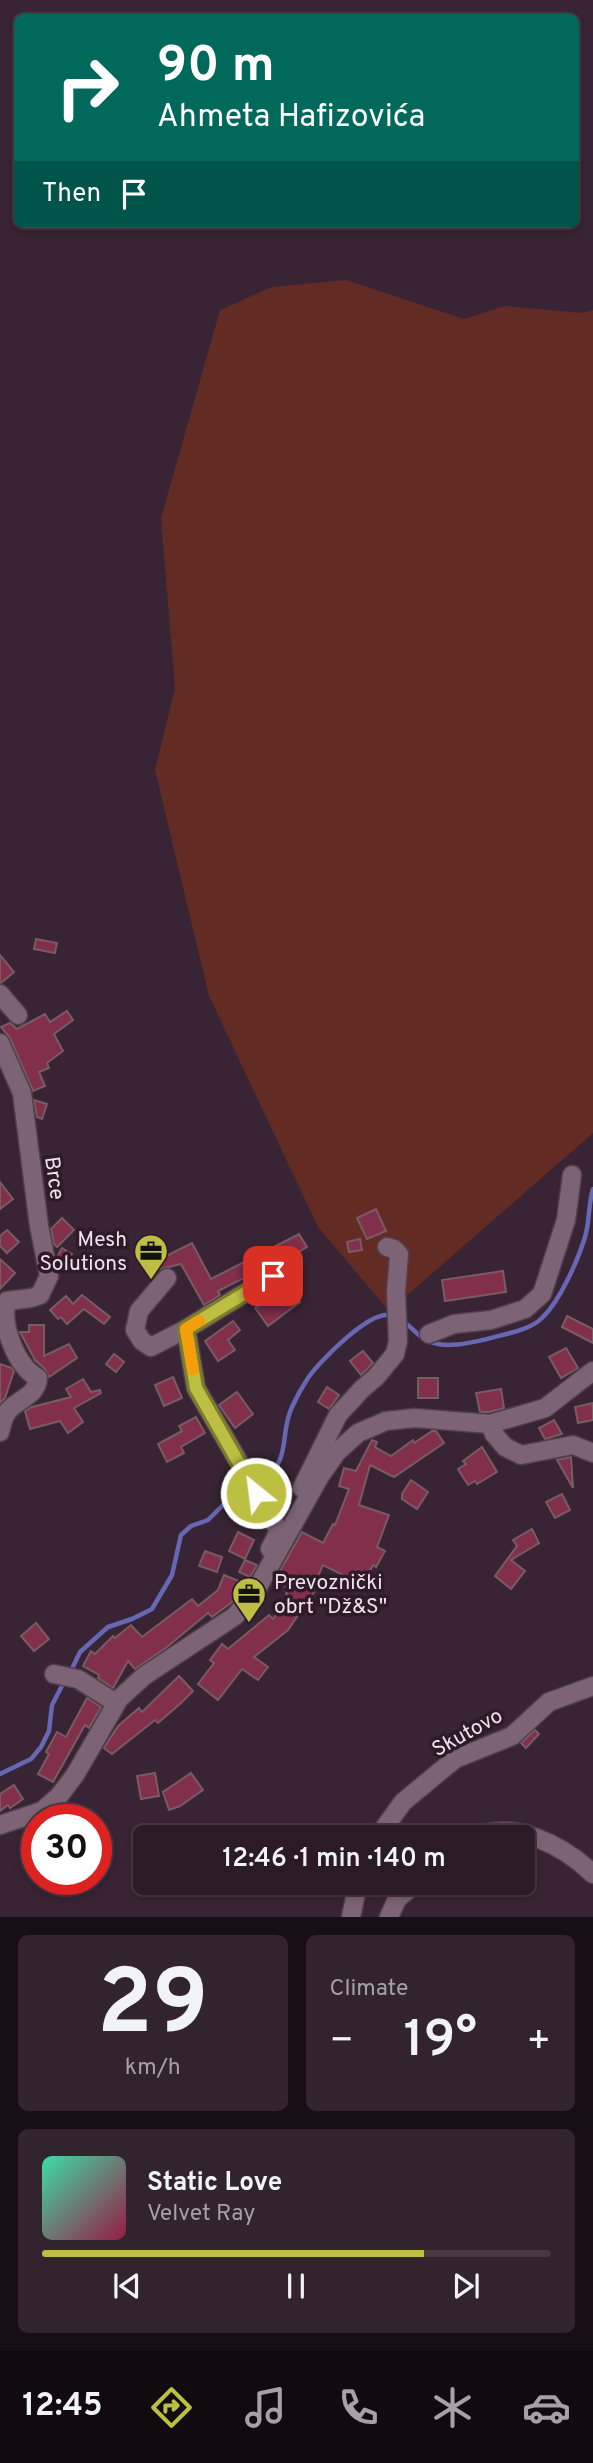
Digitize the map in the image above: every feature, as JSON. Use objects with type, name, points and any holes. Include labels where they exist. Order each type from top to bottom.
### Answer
[{"type":"street","points":[[0,994],[18,1014]]},
{"type":"street","name":"Brce","points":[[0,1043],[22,1093],[39,1226],[49,1276],[40,1295],[7,1301],[3,1313],[22,1367],[38,1378],[38,1383],[34,1391],[8,1411],[0,1432]]},
{"type":"street","points":[[429,1334],[454,1324],[491,1320],[525,1309],[542,1294],[566,1220],[572,1175]]},
{"type":"street","points":[[264,1577],[268,1552],[338,1415],[395,1354],[398,1341],[399,1254],[387,1247]]},
{"type":"street","points":[[167,1278],[139,1311],[135,1330],[142,1341],[151,1347],[273,1276]]},
{"type":"street","points":[[186,1329],[196,1388],[279,1531]]},
{"type":"street","points":[[0,1825],[42,1811],[59,1796],[75,1776],[116,1703],[144,1676],[235,1616],[264,1577],[320,1476],[337,1452],[358,1433],[386,1421],[415,1418],[490,1424],[545,1408],[593,1371]]},
{"type":"street","points":[[490,1424],[494,1434],[505,1447],[521,1455],[573,1445],[593,1453]]},
{"type":"street","points":[[65,1676],[116,1703]]},
{"type":"street","name":"Skutovo","points":[[386,1825],[403,1802],[455,1759],[512,1736],[549,1702],[593,1686]]},
{"type":"street","points":[[535,1838],[559,1847],[593,1874]]},
{"type":"street","points":[[351,1917],[356,1895]]},
{"type":"street","points":[[389,1917],[397,1899],[402,1895]]},
{"type":"shaded area","points":[[346,280],[464,319],[505,306],[583,313],[593,310],[593,1133],[389,1311],[318,1227],[209,996],[155,770],[175,688],[161,518],[220,310],[272,287]]},
{"type":"building","points":[[36,939],[57,943],[55,953],[34,949]]},
{"type":"building","points":[[0,955],[14,972],[1,983],[0,983]]},
{"type":"building","points":[[67,1011],[73,1020],[54,1034],[63,1051],[47,1063],[49,1068],[39,1072],[45,1086],[33,1091],[10,1038],[1,1027],[10,1023],[17,1029],[45,1014],[50,1022]]},
{"type":"building","points":[[34,1100],[47,1104],[42,1119],[37,1117]]},
{"type":"building","points":[[0,1182],[13,1199],[0,1209]]},
{"type":"building","points":[[376,1209],[386,1231],[367,1239],[357,1218]]},
{"type":"building","points":[[62,1218],[74,1230],[57,1247],[51,1229]]},
{"type":"building","points":[[7,1230],[19,1242],[7,1253],[0,1246],[0,1236]]},
{"type":"building","points":[[299,1234],[307,1247],[277,1265],[268,1266],[218,1291],[220,1295],[204,1305],[181,1264],[160,1269],[156,1261],[192,1243],[211,1279]]},
{"type":"building","points":[[360,1239],[362,1250],[349,1252],[347,1242]]},
{"type":"building","points":[[62,1248],[72,1254],[66,1265],[57,1260]]},
{"type":"building","points":[[0,1259],[15,1273],[0,1289]]},
{"type":"building","points":[[503,1271],[506,1292],[445,1301],[442,1280]]},
{"type":"building","points":[[291,1291],[300,1302],[268,1326],[255,1308],[271,1297],[275,1304]]},
{"type":"building","points":[[82,1295],[110,1317],[104,1324],[84,1309],[67,1324],[50,1310],[66,1296],[73,1304]]},
{"type":"building","points":[[567,1316],[593,1329],[593,1343],[562,1327]]},
{"type":"building","points":[[233,1321],[240,1330],[228,1340],[235,1350],[218,1361],[205,1341]]},
{"type":"building","points":[[29,1325],[44,1325],[44,1356],[69,1344],[77,1358],[49,1377],[35,1360],[20,1332],[29,1332]]},
{"type":"building","points":[[566,1348],[578,1368],[561,1378],[549,1357]]},
{"type":"building","points":[[363,1351],[373,1363],[361,1375],[350,1361]]},
{"type":"building","points":[[114,1354],[124,1362],[116,1372],[106,1364]]},
{"type":"building","points":[[0,1364],[14,1371],[5,1398],[0,1403]]},
{"type":"building","points":[[173,1377],[182,1398],[164,1406],[155,1385]]},
{"type":"building","points":[[418,1378],[438,1378],[438,1398],[418,1398]]},
{"type":"building","points":[[83,1379],[91,1392],[100,1390],[101,1393],[74,1408],[83,1422],[68,1433],[60,1421],[30,1429],[25,1411],[71,1397],[66,1389]]},
{"type":"building","points":[[327,1387],[339,1395],[329,1409],[318,1402]]},
{"type":"building","points":[[501,1389],[504,1408],[480,1412],[476,1393]]},
{"type":"building","points":[[237,1392],[253,1414],[235,1428],[219,1405]]},
{"type":"building","points":[[593,1403],[593,1420],[578,1423],[575,1407]]},
{"type":"building","points":[[196,1417],[205,1433],[181,1447],[184,1453],[167,1462],[158,1444],[182,1431],[179,1426]]},
{"type":"building","points":[[554,1420],[562,1434],[545,1439],[539,1428]]},
{"type":"building","points":[[436,1431],[444,1443],[394,1477],[370,1465],[359,1505],[389,1515],[377,1547],[385,1551],[376,1567],[373,1565],[363,1585],[323,1565],[312,1590],[314,1592],[288,1630],[254,1657],[268,1667],[258,1680],[242,1669],[218,1700],[198,1684],[214,1663],[210,1660],[222,1644],[228,1649],[269,1615],[273,1619],[289,1596],[286,1594],[289,1589],[275,1580],[302,1532],[323,1543],[333,1524],[335,1525],[349,1489],[339,1486],[344,1468],[356,1471],[372,1440],[377,1442],[375,1447],[391,1456],[413,1440],[414,1443]]},
{"type":"building","points":[[482,1447],[497,1472],[477,1484],[475,1481],[468,1485],[458,1469],[466,1464],[463,1461]]},
{"type":"building","points":[[571,1457],[573,1488],[557,1460]]},
{"type":"building","points":[[411,1480],[428,1492],[417,1509],[402,1499],[402,1494]]},
{"type":"building","points":[[562,1494],[570,1510],[555,1518],[546,1502]]},
{"type":"building","points":[[249,1501],[257,1516],[248,1522],[238,1508]]},
{"type":"building","points":[[532,1529],[539,1543],[511,1560],[525,1571],[511,1589],[495,1576],[517,1546],[513,1540]]},
{"type":"building","points":[[238,1532],[254,1540],[245,1559],[229,1551]]},
{"type":"building","points":[[205,1551],[222,1557],[217,1572],[199,1566]]},
{"type":"building","points":[[245,1560],[257,1565],[250,1577],[239,1572]]},
{"type":"building","points":[[224,1575],[241,1582],[232,1602],[212,1617],[208,1613],[135,1669],[128,1661],[113,1688],[98,1678],[99,1675],[83,1666],[91,1651],[95,1654],[113,1636],[115,1638],[131,1625],[142,1637],[192,1599],[198,1606],[218,1590]]},
{"type":"building","points":[[36,1623],[49,1639],[34,1651],[21,1636]]},
{"type":"building","points":[[179,1676],[193,1691],[181,1703],[158,1723],[155,1720],[112,1754],[104,1748],[118,1726],[139,1708],[142,1712]]},
{"type":"building","points":[[87,1698],[101,1707],[89,1728],[85,1725],[53,1782],[38,1774],[49,1754],[46,1752],[57,1732],[66,1737]]},
{"type":"building","points":[[535,1730],[539,1734],[526,1748],[521,1743]]},
{"type":"building","points":[[155,1773],[159,1796],[141,1799],[137,1776]]},
{"type":"building","points":[[191,1773],[203,1790],[180,1806],[169,1810],[163,1792]]},
{"type":"building","points":[[14,1785],[23,1799],[0,1811],[0,1794]]},
{"type":"waterway","points":[[403,1322],[428,1341],[450,1345],[508,1334],[537,1322],[549,1311],[578,1257],[587,1231],[593,1189]]},
{"type":"waterway","points":[[258,1483],[277,1466],[292,1407],[314,1370],[360,1327],[383,1315],[392,1316]]},
{"type":"waterway","points":[[70,1673],[80,1652],[108,1627],[152,1609],[172,1575],[181,1535],[191,1526],[208,1520],[225,1503],[250,1487]]},
{"type":"waterway","points":[[0,1774],[31,1759],[41,1747],[49,1731],[52,1705],[65,1680]]},
{"type":"slow traffic","points":[[193,1370],[186,1329],[199,1321]]},
{"type":"place","name":"Mesh Solutions","points":[[151,1281]]},
{"type":"place","name":"Prevoznički obrt \"Dž&S\"","points":[[249,1624]]},
{"type":"route","points":[[256,1493],[211,1410],[196,1388],[186,1329],[273,1276]]}]
